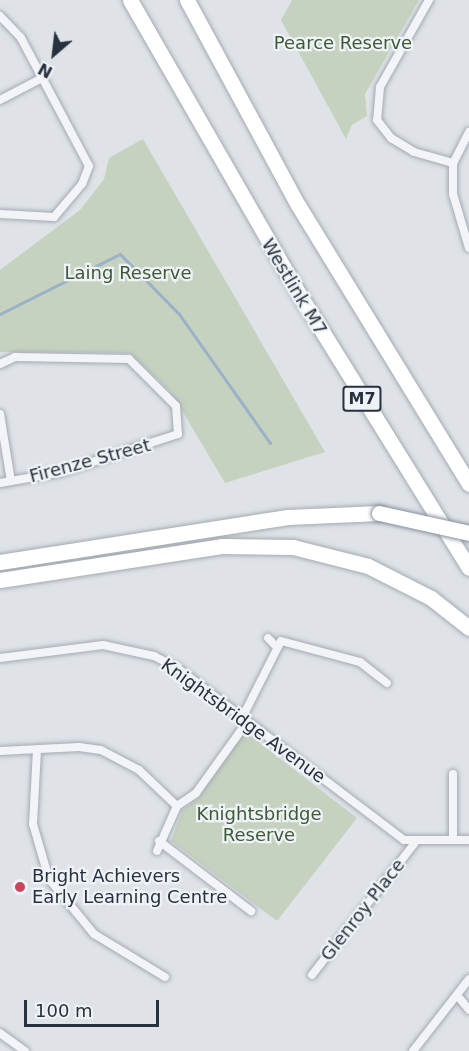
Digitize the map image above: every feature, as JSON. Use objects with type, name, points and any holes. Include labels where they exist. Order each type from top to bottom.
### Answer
[{"type":"highway","name":"Westlink M7","points":[[130,0],[260,228],[469,567]]},
{"type":"highway","name":"M7","points":[[187,0],[253,126],[298,205],[469,483]]},
{"type":"highway","points":[[0,562],[288,517],[379,513],[469,533]]},
{"type":"highway","points":[[0,580],[255,544],[330,554],[368,566],[444,608],[469,628]]},
{"type":"street","points":[[429,0],[380,87],[377,120],[391,138],[414,152],[453,163]]},
{"type":"street","points":[[0,16],[21,38],[86,159],[87,172],[54,217],[0,214]]},
{"type":"street","points":[[0,100],[42,78]]},
{"type":"street","points":[[469,132],[453,163],[453,194],[469,248]]},
{"type":"street","name":"Firenze Street","points":[[0,364],[15,357],[129,359],[176,406],[178,434],[114,458],[0,483]]},
{"type":"street","points":[[0,414],[11,481]]},
{"type":"street","points":[[268,638],[275,645]]},
{"type":"street","points":[[275,645],[298,642],[360,662],[387,683]]},
{"type":"street","points":[[157,851],[159,841],[177,806],[196,793],[244,720],[275,645]]},
{"type":"street","name":"Knightsbridge Avenue","points":[[0,658],[76,646],[132,648],[176,667],[244,720],[414,844]]},
{"type":"street","points":[[0,751],[79,747],[121,758],[169,794],[177,806]]},
{"type":"street","points":[[37,750],[33,824],[49,879],[94,934],[165,977]]},
{"type":"street","points":[[453,774],[453,838]]},
{"type":"street","points":[[414,844],[453,838],[469,840]]},
{"type":"street","points":[[159,841],[251,911]]},
{"type":"street","name":"Glenroy Place","points":[[312,975],[414,844]]},
{"type":"street","points":[[413,1051],[469,979]]},
{"type":"street","points":[[457,995],[469,1010]]},
{"type":"street","points":[[0,1033],[25,1051]]},
{"type":"green space","name":"Pearce Reserve","points":[[292,0],[419,0],[365,94],[367,116],[352,125],[346,139],[281,20]]},
{"type":"green space","name":"Laing Reserve","points":[[143,139],[325,452],[225,483],[171,392],[130,353],[0,352],[0,270],[80,210],[104,179],[109,158]]},
{"type":"green space","name":"Knightsbridge Reserve","points":[[244,731],[357,818],[277,921],[171,841],[182,811],[198,798]]},
{"type":"waterway","points":[[0,314],[120,254],[179,314],[270,443]]},
{"type":"place","name":"Bright Achievers Early Learning Centre","points":[[20,887]]}]
